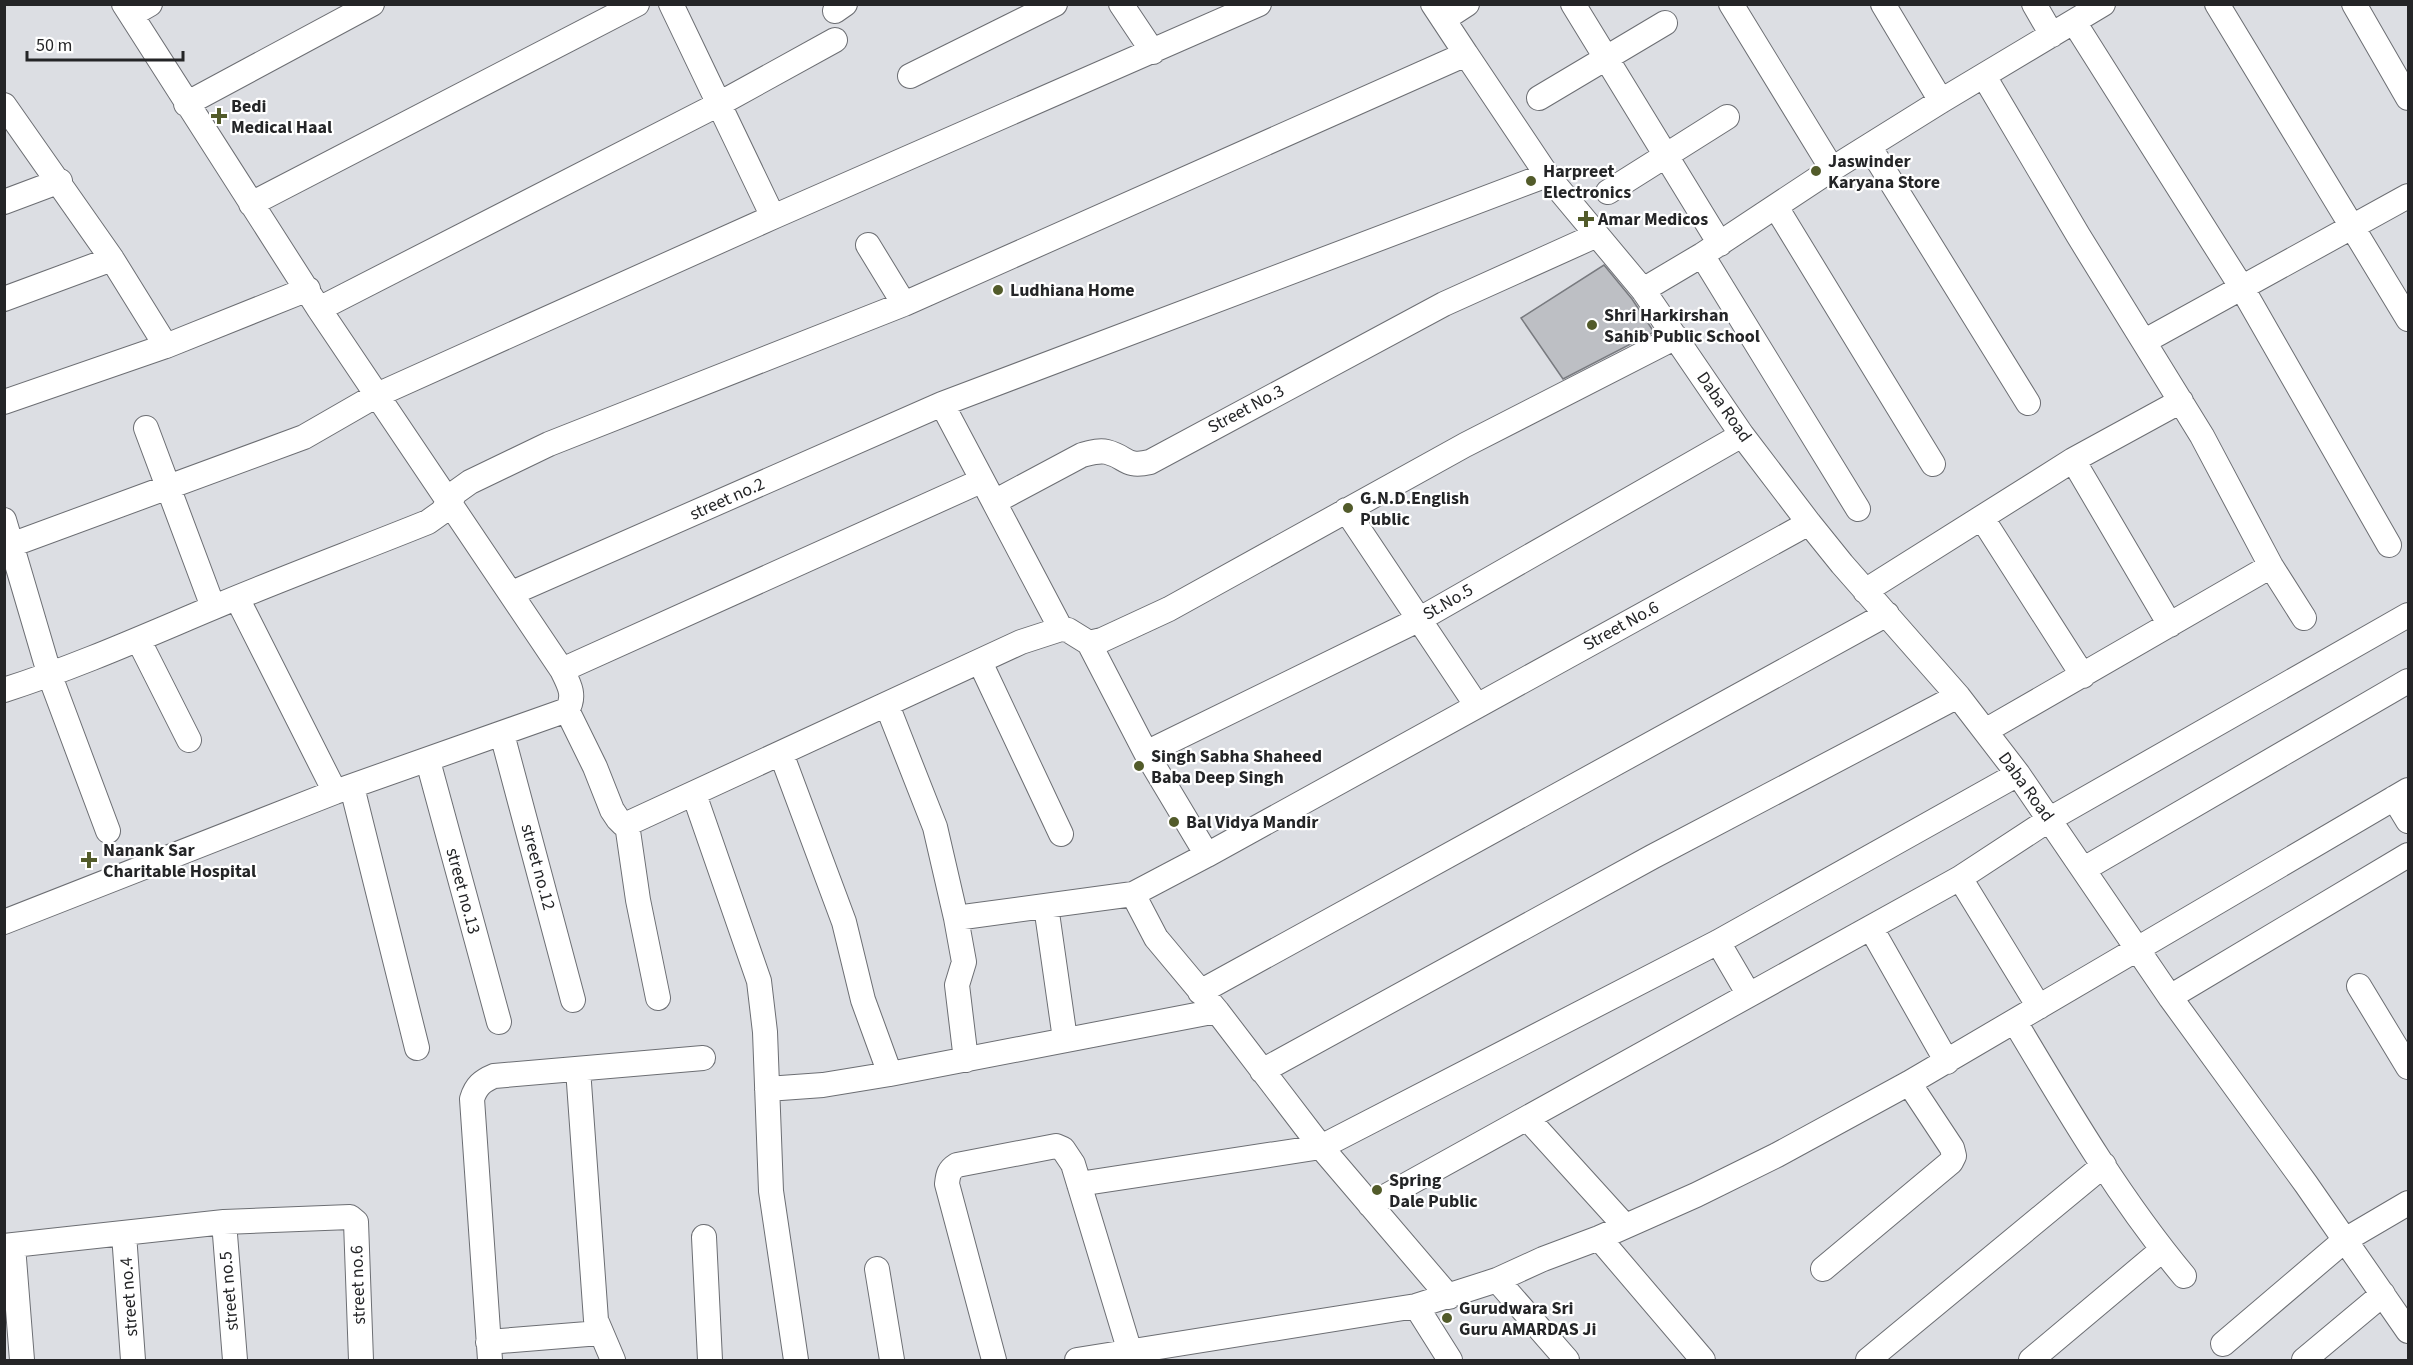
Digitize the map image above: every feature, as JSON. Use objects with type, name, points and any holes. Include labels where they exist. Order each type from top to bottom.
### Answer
[{"type":"street","points":[[186,104],[372,4]]},
{"type":"street","points":[[670,4],[773,217]]},
{"type":"street","points":[[910,76],[1055,4]]},
{"type":"street","points":[[1121,4],[1153,52]]},
{"type":"street","points":[[11,546],[304,437],[377,395],[773,217],[1259,4]]},
{"type":"street","points":[[1438,12],[1467,4]]},
{"type":"street","points":[[1572,4],[1667,155],[1711,249],[1858,509]]},
{"type":"street","points":[[1731,4],[1832,169]]},
{"type":"street","points":[[1883,4],[1941,101]]},
{"type":"street","points":[[2034,4],[2052,34]]},
{"type":"street","points":[[1643,290],[1941,101],[2103,4]]},
{"type":"street","points":[[2217,4],[2409,319]]},
{"type":"street","points":[[2354,4],[2409,98]]},
{"type":"street","points":[[251,204],[628,6]]},
{"type":"street","points":[[5,917],[343,789],[428,761],[567,710],[572,704],[571,688],[562,670],[513,594],[448,502],[186,104],[135,8]]},
{"type":"street","name":"Daba Road","points":[[1438,12],[1548,175],[1643,290],[1742,435],[1809,523],[1865,591],[1958,696],[2018,774],[2170,997],[2409,1331]]},
{"type":"street","points":[[2074,22],[2242,288],[2389,545]]},
{"type":"street","points":[[1539,98],[1665,23]]},
{"type":"street","points":[[4,402],[166,346],[314,299],[719,104],[836,40]]},
{"type":"street","points":[[4,690],[50,676],[213,607],[428,522],[442,512],[456,492],[470,482],[549,444],[904,304],[1466,54]]},
{"type":"street","points":[[1984,76],[2078,235],[2202,436],[2271,566],[2304,618]]},
{"type":"street","points":[[6,109],[60,181],[166,346]]},
{"type":"street","points":[[1608,192],[1727,117]]},
{"type":"street","points":[[1869,146],[2028,403]]},
{"type":"street","name":"street no.2","points":[[513,594],[942,404],[1548,175]]},
{"type":"street","points":[[4,202],[60,181]]},
{"type":"street","points":[[2145,341],[2409,196]]},
{"type":"street","points":[[1776,207],[1933,464]]},
{"type":"street","name":"Street No.3","points":[[994,502],[1082,455],[1097,451],[1108,452],[1130,464],[1150,462],[1444,304],[1597,235]]},
{"type":"street","points":[[868,245],[904,304]]},
{"type":"street","points":[[4,299],[112,259]]},
{"type":"street","points":[[1089,643],[1102,640],[1169,609],[1465,445],[1676,336]]},
{"type":"street","points":[[1865,591],[2073,460],[2181,401]]},
{"type":"street","points":[[942,404],[1061,629]]},
{"type":"street","points":[[146,428],[213,607]]},
{"type":"street","name":"St.No.5","points":[[1146,753],[1420,619],[1742,435]]},
{"type":"street","points":[[2073,460],[2170,625]]},
{"type":"street","points":[[562,670],[981,481]]},
{"type":"street","points":[[1346,510],[1477,706]]},
{"type":"street","points":[[1982,518],[2083,676]]},
{"type":"street","points":[[4,520],[50,676],[108,831]]},
{"type":"street","name":"Street No.6","points":[[956,918],[1133,894],[1809,523]]},
{"type":"street","points":[[1985,731],[2271,566]]},
{"type":"street","points":[[237,598],[343,789],[417,1048]]},
{"type":"street","points":[[1200,992],[1887,614]]},
{"type":"street","points":[[1370,1205],[1960,878],[2050,819],[2409,615]]},
{"type":"street","points":[[567,710],[595,767],[612,810],[623,824],[627,824],[1021,642],[1061,629],[1068,630],[1089,643],[1146,753],[1207,855]]},
{"type":"street","points":[[139,640],[189,740]]},
{"type":"street","points":[[980,662],[1061,834]]},
{"type":"street","points":[[2084,869],[2409,681]]},
{"type":"street","points":[[1262,1071],[1652,856],[1958,696]]},
{"type":"street","points":[[887,705],[935,827],[956,918],[964,962],[957,985],[966,1060]]},
{"type":"street","name":"street no.12","points":[[502,734],[573,1000]]},
{"type":"street","points":[[781,753],[844,922],[863,1000],[891,1074]]},
{"type":"street","name":"street no.13","points":[[428,761],[499,1022]]},
{"type":"street","points":[[1079,1184],[1321,1147],[1718,942],[2018,774]]},
{"type":"street","points":[[694,794],[759,981],[765,1032],[771,1191],[796,1360]]},
{"type":"street","points":[[1077,1360],[1416,1306],[1497,1280],[1696,1195],[1767,1160],[1947,1062],[2402,794],[2409,821]]},
{"type":"street","points":[[627,824],[638,900],[658,998]]},
{"type":"street","points":[[2170,997],[2409,855]]},
{"type":"street","points":[[1960,878],[2039,1007]]},
{"type":"street","points":[[1133,894],[1156,938],[1216,1011],[1321,1147],[1449,1297]]},
{"type":"street","points":[[1046,906],[1065,1039]]},
{"type":"street","points":[[1871,928],[1947,1062]]},
{"type":"street","points":[[1718,942],[1749,995]]},
{"type":"street","points":[[2359,986],[2409,1067]]},
{"type":"street","points":[[767,1089],[823,1085],[891,1074],[1216,1011]]},
{"type":"street","points":[[2014,1022],[2071,1116],[2162,1250],[2184,1276]]},
{"type":"street","points":[[600,1332],[489,1351],[472,1099],[475,1089],[484,1080],[494,1076],[703,1058]]},
{"type":"street","points":[[578,1069],[596,1313],[600,1332],[609,1346],[613,1360]]},
{"type":"street","points":[[1823,1269],[1951,1162],[1954,1156],[1952,1148],[1909,1083]]},
{"type":"street","points":[[1527,1118],[1625,1226]]},
{"type":"street","points":[[994,1360],[947,1184],[950,1169],[957,1165],[1056,1146],[1068,1154],[1079,1184],[1130,1352]]},
{"type":"street","points":[[1868,1360],[2104,1165]]},
{"type":"street","points":[[2223,1344],[2345,1240],[2409,1203]]},
{"type":"street","name":"street no.6","points":[[224,1222],[345,1216],[354,1219],[356,1222],[360,1360]]},
{"type":"street","points":[[22,1360],[9,1246],[224,1222]]},
{"type":"street","name":"street no.5","points":[[224,1222],[235,1360]]},
{"type":"street","name":"street no.4","points":[[124,1234],[133,1360]]},
{"type":"street","points":[[704,1237],[710,1360]]},
{"type":"street","points":[[1599,1238],[1703,1360]]},
{"type":"street","points":[[2031,1360],[2162,1250]]},
{"type":"street","points":[[877,1269],[892,1360]]},
{"type":"street","points":[[1497,1280],[1567,1360]]},
{"type":"street","points":[[2304,1360],[2383,1294]]},
{"type":"street","points":[[1416,1306],[1450,1360]]},
{"type":"building","name":"Shri Harkirshan Sahib Public School","points":[[1604,265],[1632,299],[1654,332],[1563,379],[1521,318]]},
{"type":"place","name":"Bedi Medical Haal","points":[[219,116]]},
{"type":"place","name":"Jaswinder Karyana Store","points":[[1816,171]]},
{"type":"place","name":"Harpreet Electronics","points":[[1531,181]]},
{"type":"place","name":"Amar Medicos","points":[[1586,219]]},
{"type":"place","name":"Ludhiana Home","points":[[998,290]]},
{"type":"place","name":"Shri Harkirshan Sahib Public School","points":[[1592,325]]},
{"type":"place","name":"G.N.D.English Public","points":[[1348,508]]},
{"type":"place","name":"Singh Sabha Shaheed Baba Deep Singh","points":[[1139,766]]},
{"type":"place","name":"Bal Vidya Mandir","points":[[1174,822]]},
{"type":"place","name":"Nanank Sar Charitable Hospital","points":[[89,860]]},
{"type":"place","name":"Spring Dale Public","points":[[1377,1190]]},
{"type":"place","name":"Gurudwara Sri Guru AMARDAS Ji","points":[[1447,1318]]}]
